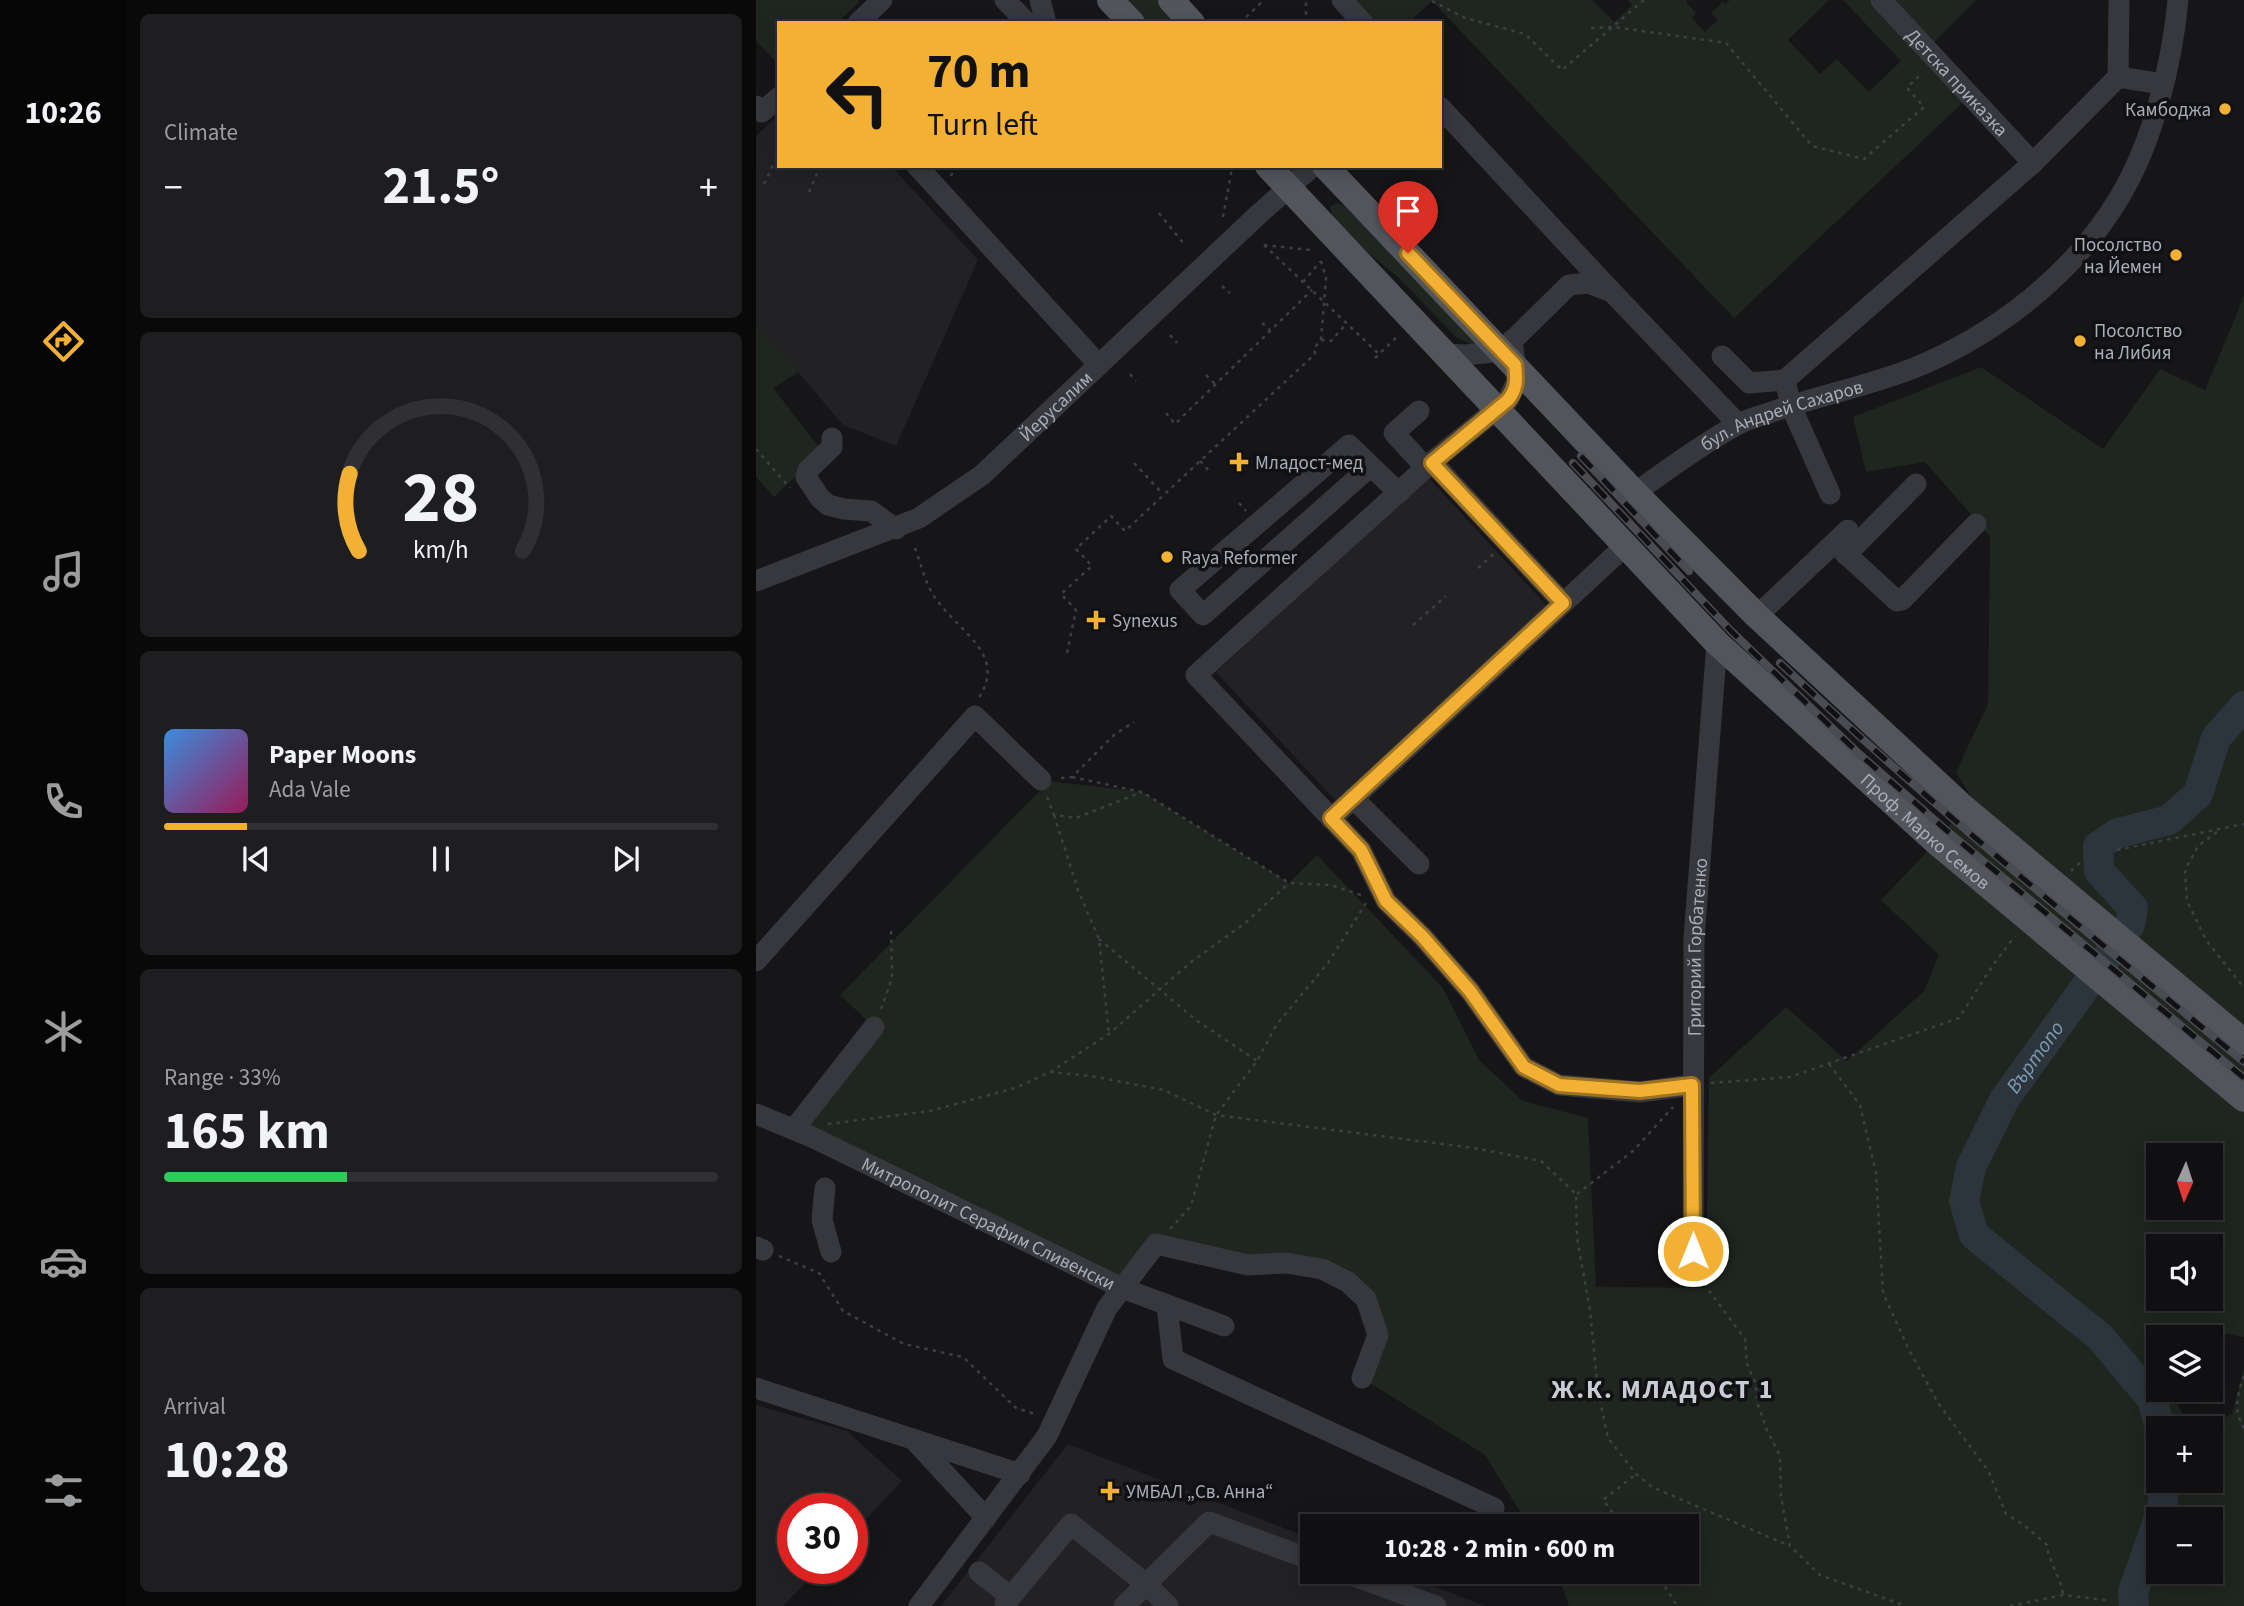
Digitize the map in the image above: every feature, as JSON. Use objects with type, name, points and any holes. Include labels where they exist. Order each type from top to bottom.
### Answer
[{"type":"main road","points":[[1110,0],[1130,21]]},
{"type":"main road","points":[[1171,0],[1190,21]]},
{"type":"main road","points":[[1270,168],[1625,545]]},
{"type":"main road","points":[[1327,168],[1510,352],[1635,493],[1757,616],[1964,808],[2244,1042]]},
{"type":"main road","name":"Проф. Марко Семов","points":[[1625,545],[1717,643],[1936,841],[2244,1099]]},
{"type":"street","points":[[860,21],[881,0]]},
{"type":"street","points":[[1005,0],[1025,21]]},
{"type":"street","points":[[1040,0],[1045,21]]},
{"type":"street","points":[[1342,0],[1361,21]]},
{"type":"street","name":"Детска приказка","points":[[1881,0],[2033,163]]},
{"type":"street","name":"бул. Андрей Сахаров","points":[[1635,493],[1738,424],[1913,368],[1969,342],[2021,306],[2081,248],[2120,197],[2151,127],[2163,84],[2178,0]]},
{"type":"street","points":[[1722,356],[1749,383],[1785,380],[2033,163],[2118,78],[2119,11]]},
{"type":"street","points":[[2118,78],[2163,84]]},
{"type":"street","points":[[759,109],[777,98]]},
{"type":"street","points":[[1442,109],[1738,424]]},
{"type":"street","points":[[919,168],[1099,365]]},
{"type":"street","name":"Йерусалим","points":[[756,581],[919,518],[982,475],[1311,168]]},
{"type":"street","points":[[1444,354],[1510,352],[1569,285],[1589,284],[1612,292]]},
{"type":"street","points":[[1510,352],[1517,381],[1508,400],[1429,465],[1196,675],[1361,850],[1386,901],[1422,936],[1470,991],[1524,1067],[1559,1085],[1640,1091],[1692,1085]]},
{"type":"street","points":[[1785,380],[1791,405],[1830,494]]},
{"type":"street","points":[[1419,411],[1394,433],[1429,465],[1563,603]]},
{"type":"street","points":[[832,438],[832,447],[808,470],[806,477],[812,488],[828,505],[871,511],[895,528]]},
{"type":"street","points":[[1371,466],[1203,615],[1180,590],[1349,445],[1371,466],[1399,493]]},
{"type":"street","points":[[1757,616],[1916,485]]},
{"type":"street","points":[[1843,543],[1898,601],[1976,524]]},
{"type":"street","points":[[1331,818],[1625,545]]},
{"type":"street","name":"Григорий Горбатенко","points":[[1693,1251],[1694,938],[1717,643]]},
{"type":"street","points":[[756,961],[975,716],[1041,780]]},
{"type":"street","points":[[1353,799],[1419,864]]},
{"type":"street","points":[[794,1129],[874,1027]]},
{"type":"street","name":"Митрополит Серафим Сливенски","points":[[756,1114],[794,1129],[1122,1288],[1156,1244]]},
{"type":"street","points":[[825,1188],[822,1220],[831,1252]]},
{"type":"street","points":[[1156,1244],[1248,1265],[1286,1263],[1322,1269],[1348,1282],[1366,1299],[1378,1335],[1362,1378]]},
{"type":"street","points":[[919,1606],[1048,1436],[1107,1308],[1122,1288],[1224,1326]]},
{"type":"street","points":[[1167,1305],[1173,1359],[1494,1508]]},
{"type":"street","points":[[756,1388],[1020,1474]]},
{"type":"street","points":[[913,1438],[986,1518]]},
{"type":"street","points":[[1124,1606],[1209,1522],[1300,1556]]},
{"type":"street","points":[[979,1572],[1009,1601],[1071,1524],[1146,1584],[1168,1606]]},
{"type":"street","points":[[1376,1584],[1436,1606]]},
{"type":"path","points":[[1242,21],[1265,0]]},
{"type":"path","points":[[1306,0],[1306,21]]},
{"type":"path","points":[[1432,1],[1465,18],[1525,34],[1562,70],[1644,0]]},
{"type":"path","points":[[1591,28],[1614,27],[1726,43],[1812,146],[1864,159],[1924,107],[1906,88],[1922,73]]},
{"type":"path","points":[[764,184],[777,157]]},
{"type":"path","points":[[809,192],[818,168]]},
{"type":"path","points":[[1223,217],[1232,168]]},
{"type":"path","points":[[1159,213],[1184,244]]},
{"type":"path","points":[[1310,250],[1264,245],[1347,323],[1377,356],[1404,330]]},
{"type":"path","points":[[1067,653],[1076,610],[1061,594],[1092,566],[1076,549],[1111,516],[1125,531],[1315,354],[1314,348],[1321,340],[1326,278],[1321,261],[1303,282]]},
{"type":"path","points":[[1222,286],[1230,293]]},
{"type":"path","points":[[1166,413],[1175,424],[1312,290]]},
{"type":"path","points":[[1262,323],[1270,331]]},
{"type":"path","points":[[1321,340],[1331,341],[1347,323]]},
{"type":"path","points":[[1170,335],[1177,343]]},
{"type":"path","points":[[1130,374],[1136,381]]},
{"type":"path","points":[[1206,375],[1216,384]]},
{"type":"path","points":[[756,449],[773,469]]},
{"type":"path","points":[[1200,461],[1211,473]]},
{"type":"path","points":[[1134,463],[1164,495]]},
{"type":"path","points":[[915,548],[934,597],[987,659],[989,674],[986,688],[978,698]]},
{"type":"path","points":[[1478,568],[1484,562]]},
{"type":"path","points":[[1413,625],[1446,596]]},
{"type":"path","points":[[1072,776],[1114,735],[1134,722]]},
{"type":"path","points":[[1109,1034],[1099,939],[1077,890],[1041,780],[1072,776],[1142,792],[1289,883],[1331,885],[1369,897]]},
{"type":"path","points":[[1054,815],[1076,818],[1142,792]]},
{"type":"path","points":[[2117,850],[2244,824]]},
{"type":"path","points":[[2217,831],[2198,846],[2185,870],[2187,901],[2206,940],[2244,988]]},
{"type":"path","points":[[2066,875],[2084,859]]},
{"type":"path","points":[[794,1129],[930,1111],[1015,1088],[1050,1072],[1109,1034],[1191,962],[1244,924],[1289,883]]},
{"type":"path","points":[[874,1027],[892,978],[891,926]]},
{"type":"path","points":[[1576,1194],[1633,1151],[1692,1085],[1790,1077],[1959,1018],[1993,965],[2019,931]]},
{"type":"path","points":[[1156,1244],[1191,1206],[1216,1115],[1257,1061],[1277,1024],[1328,963],[1344,938]]},
{"type":"path","points":[[1099,939],[1195,1020],[1257,1061]]},
{"type":"path","points":[[1829,1064],[1860,1105],[1876,1173],[1883,1293],[1890,1311],[1938,1403],[1989,1472],[2006,1514],[2048,1545],[2049,1559],[2062,1582],[2063,1595]]},
{"type":"path","points":[[1050,1072],[1091,1076],[1164,1090],[1216,1115],[1474,1148],[1541,1161],[1576,1194],[1577,1238],[1590,1310],[1598,1391],[1608,1438],[1636,1474],[1652,1487],[1790,1546],[1820,1575],[1906,1606]]},
{"type":"path","points":[[760,1248],[818,1273],[843,1311],[904,1344],[963,1357],[1016,1408]]},
{"type":"path","points":[[1693,1251],[1707,1288],[1745,1339],[1747,1364],[1755,1382],[1758,1405],[1780,1456],[1781,1496],[1790,1546]]},
{"type":"path","points":[[2244,1376],[2237,1396],[2237,1415],[2244,1428]]},
{"type":"path","points":[[1614,1514],[1603,1500],[1636,1474]]},
{"type":"path","points":[[1663,1584],[1677,1606]]},
{"type":"path","points":[[2010,1606],[2063,1595],[2106,1600]]},
{"type":"shaded area","points":[[756,0],[859,2],[839,21],[777,21],[777,63],[756,41]]},
{"type":"shaded area","points":[[1127,0],[1161,0],[1181,21],[1146,21]]},
{"type":"shaded area","points":[[1342,0],[1592,0],[1614,22],[1632,5],[1628,0],[1687,0],[1696,13],[1692,18],[1705,32],[1718,20],[1711,13],[1723,2],[1725,4],[1730,0],[1829,0],[1788,40],[1820,74],[1837,59],[1869,92],[1901,61],[1843,0],[1976,0],[1927,49],[1970,96],[1734,318],[1432,1],[1410,21],[1361,21]]},
{"type":"shaded area","points":[[777,116],[777,168],[893,168],[978,260],[896,446],[843,425],[756,326],[756,136]]},
{"type":"shaded area","points":[[1336,203],[1344,206],[1486,344],[1474,346],[1457,338],[1399,278],[1366,251],[1332,217],[1330,207]]},
{"type":"shaded area","points":[[2244,296],[2244,1337],[2223,1333],[2223,1325],[2146,1325],[2146,1402],[2176,1402],[2184,1416],[2146,1416],[2146,1493],[2223,1493],[2223,1418],[2232,1414],[2244,1369],[2244,1606],[1569,1606],[1561,1584],[1699,1584],[1699,1514],[1522,1514],[1485,1455],[1362,1378],[1378,1335],[1348,1282],[1156,1244],[1122,1288],[794,1129],[874,1027],[840,995],[1049,781],[1142,792],[1289,883],[1317,855],[1443,988],[1479,1060],[1523,1101],[1588,1118],[1596,1287],[1706,1288],[1709,1078],[1786,1007],[1847,1061],[1924,991],[1939,955],[1881,900],[1926,853],[1972,798],[1956,772],[1988,704],[1990,536],[1925,462],[1866,472],[1853,417],[1981,367],[2103,449],[2160,369],[2205,390]]},
{"type":"shaded area","points":[[756,326],[799,372],[773,388],[822,451],[774,497],[756,477]]},
{"type":"shaded area","points":[[1428,477],[1547,606],[1336,801],[1216,672]]},
{"type":"shaded area","points":[[756,1405],[847,1431],[902,1481],[868,1517],[868,1493],[777,1493],[777,1584],[804,1584],[783,1606],[756,1606]]},
{"type":"shaded area","name":"УМБАЛ „Св. Анна“","points":[[1068,1444],[1300,1534],[1300,1584],[1427,1584],[1485,1606],[941,1606]]},
{"type":"waterway","name":"Въртопо","points":[[2157,1416],[2152,1399],[2100,1337],[1974,1235],[1964,1201],[1971,1167],[2004,1100],[2130,925],[2133,908],[2099,871],[2098,846],[2118,833],[2169,820],[2198,794],[2216,738],[2244,706]]},
{"type":"waterway","name":"Въртопо","points":[[2162,1507],[2163,1493]]},
{"type":"waterway","name":"Въртопо","points":[[2134,1606],[2133,1592],[2146,1555]]},
{"type":"railway","points":[[1581,456],[1689,571]]},
{"type":"railway","points":[[1573,463],[1731,631],[1857,752],[1946,830],[2244,1078]]},
{"type":"railway","points":[[1780,663],[1951,817],[2244,1062]]},
{"type":"place","name":"Камбоджа","points":[[2225,109]]},
{"type":"place","name":"Посолство на Йемен","points":[[2176,255]]},
{"type":"place","name":"Посолство на Либия","points":[[2080,341]]},
{"type":"place","name":"Младост-мед","points":[[1239,462]]},
{"type":"place","name":"Raya Reformer","points":[[1167,557]]},
{"type":"place","name":"Synexus","points":[[1096,620]]},
{"type":"place","name":"УМБАЛ „Св. Анна“","points":[[1110,1491]]},
{"type":"district","name":"Ж.К. МЛАДОСТ 1","points":[[1663,1389]]},
{"type":"route","points":[[1408,253],[1515,365],[1517,381],[1508,400],[1432,463],[1563,603],[1331,818],[1361,850],[1386,901],[1422,936],[1470,991],[1524,1067],[1559,1085],[1640,1091],[1692,1085],[1693,1251]]}]
